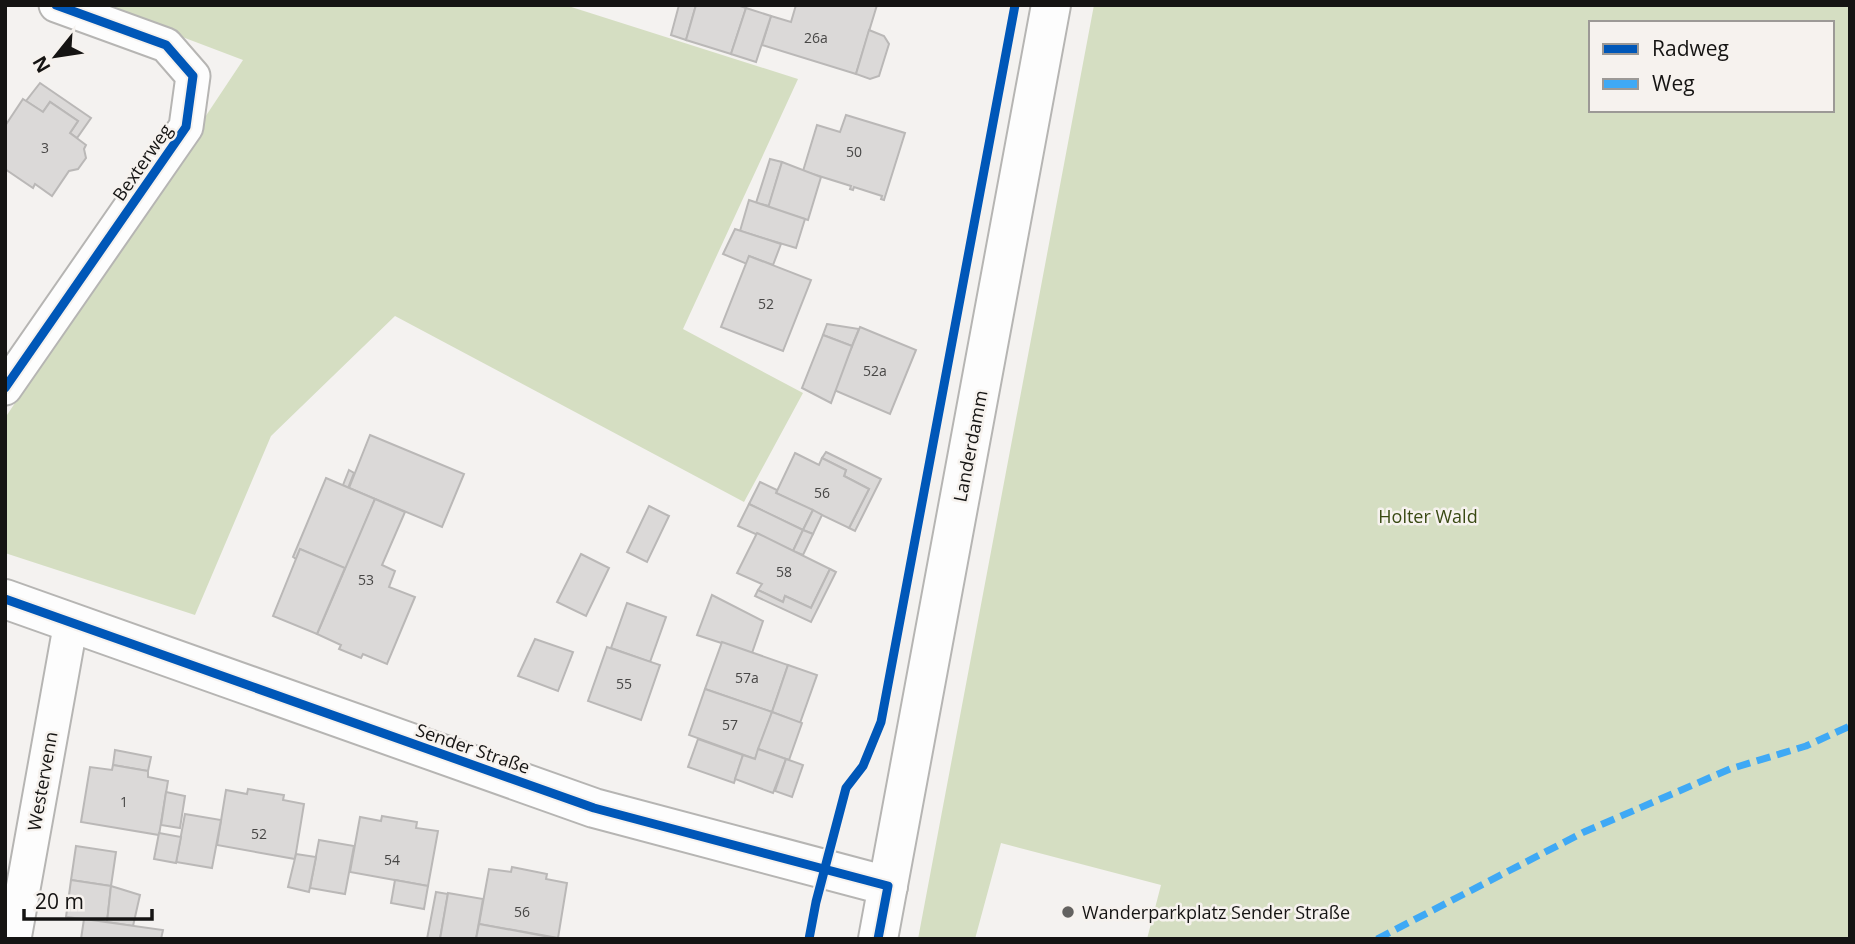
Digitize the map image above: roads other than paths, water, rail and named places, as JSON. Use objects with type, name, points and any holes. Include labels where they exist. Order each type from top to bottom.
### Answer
[{"type":"main road","name":"Landerdamm","points":[[888,886],[1051,5]]},
{"type":"main road","name":"Sender Straße","points":[[5,599],[594,808],[888,886]]},
{"type":"main road","points":[[878,939],[888,886]]},
{"type":"street","name":"Bexterweg","points":[[5,387],[186,127],[193,76],[166,46],[56,5]]},
{"type":"street","name":"Westervenn","points":[[14,939],[71,622]]},
{"type":"place","name":"Wanderparkplatz Sender Straße","points":[[1068,912]]},
{"type":"park label","name":"Holter Wald","points":[[1428,516]]}]
